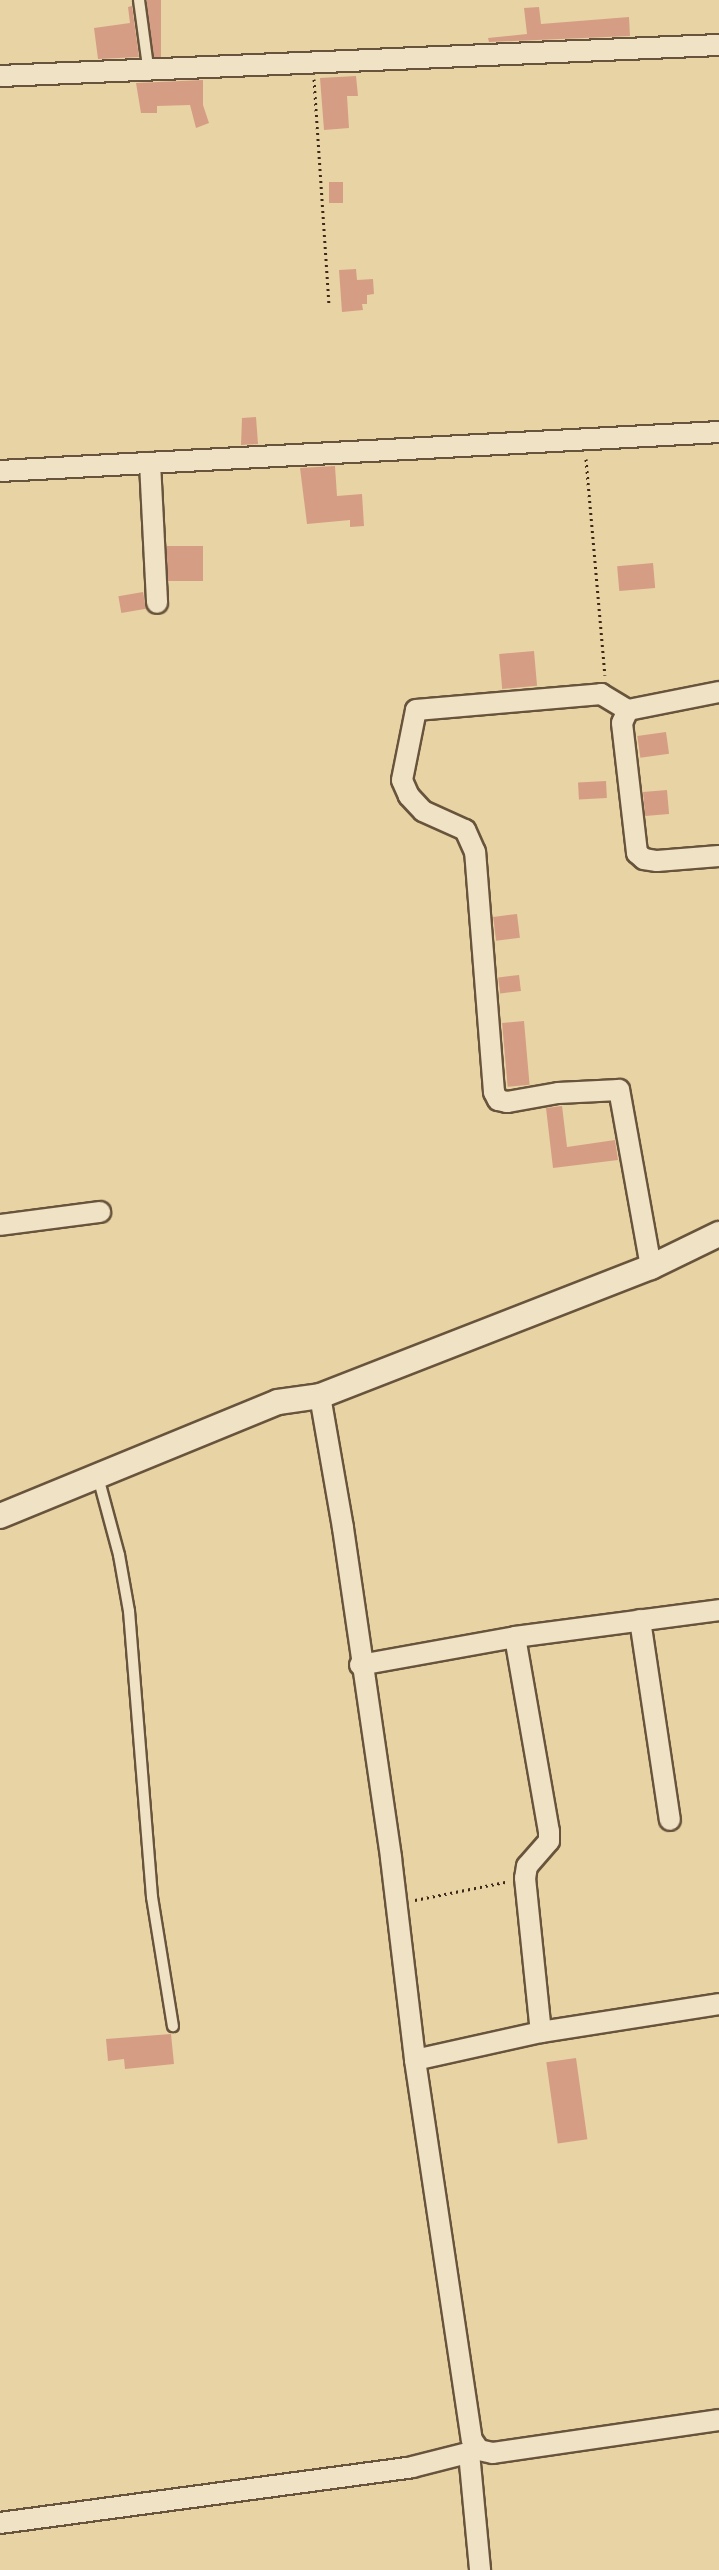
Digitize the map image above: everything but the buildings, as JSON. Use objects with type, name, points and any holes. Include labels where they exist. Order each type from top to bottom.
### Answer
[{"type":"street","points":[[0,76],[148,67],[719,45]]},
{"type":"street","points":[[0,471],[719,432]]},
{"type":"street","points":[[150,463],[157,603]]},
{"type":"street","points":[[651,1267],[619,1090],[558,1093],[507,1102],[498,1100],[494,1092],[472,839],[465,830],[423,811],[409,796],[402,780],[416,710],[557,699],[583,693],[601,694],[628,710],[719,692]]},
{"type":"street","points":[[628,710],[622,723],[637,853],[644,859],[657,861],[719,856]]},
{"type":"street","points":[[0,1225],[100,1212]]},
{"type":"street","points":[[0,1516],[278,1402],[320,1396],[651,1267],[719,1234]]},
{"type":"street","points":[[320,1396],[343,1528],[415,2060],[474,2451],[480,2570]]},
{"type":"street","points":[[360,1665],[515,1637],[719,1610]]},
{"type":"street","points":[[640,1620],[670,1820]]},
{"type":"street","points":[[515,1637],[549,1831],[549,1841],[527,1866],[525,1878],[541,2032]]},
{"type":"street","points":[[415,2060],[541,2032],[719,2004]]},
{"type":"street","points":[[0,2523],[412,2467],[474,2451],[493,2453],[517,2450],[719,2420]]},
{"type":"lane","points":[[139,0],[148,67]]},
{"type":"lane","points":[[98,1477],[127,1600],[152,1897],[173,2026]]},
{"type":"path","points":[[312,60],[329,302]]},
{"type":"path","points":[[584,439],[607,699]]},
{"type":"path","points":[[396,1904],[525,1878]]}]
